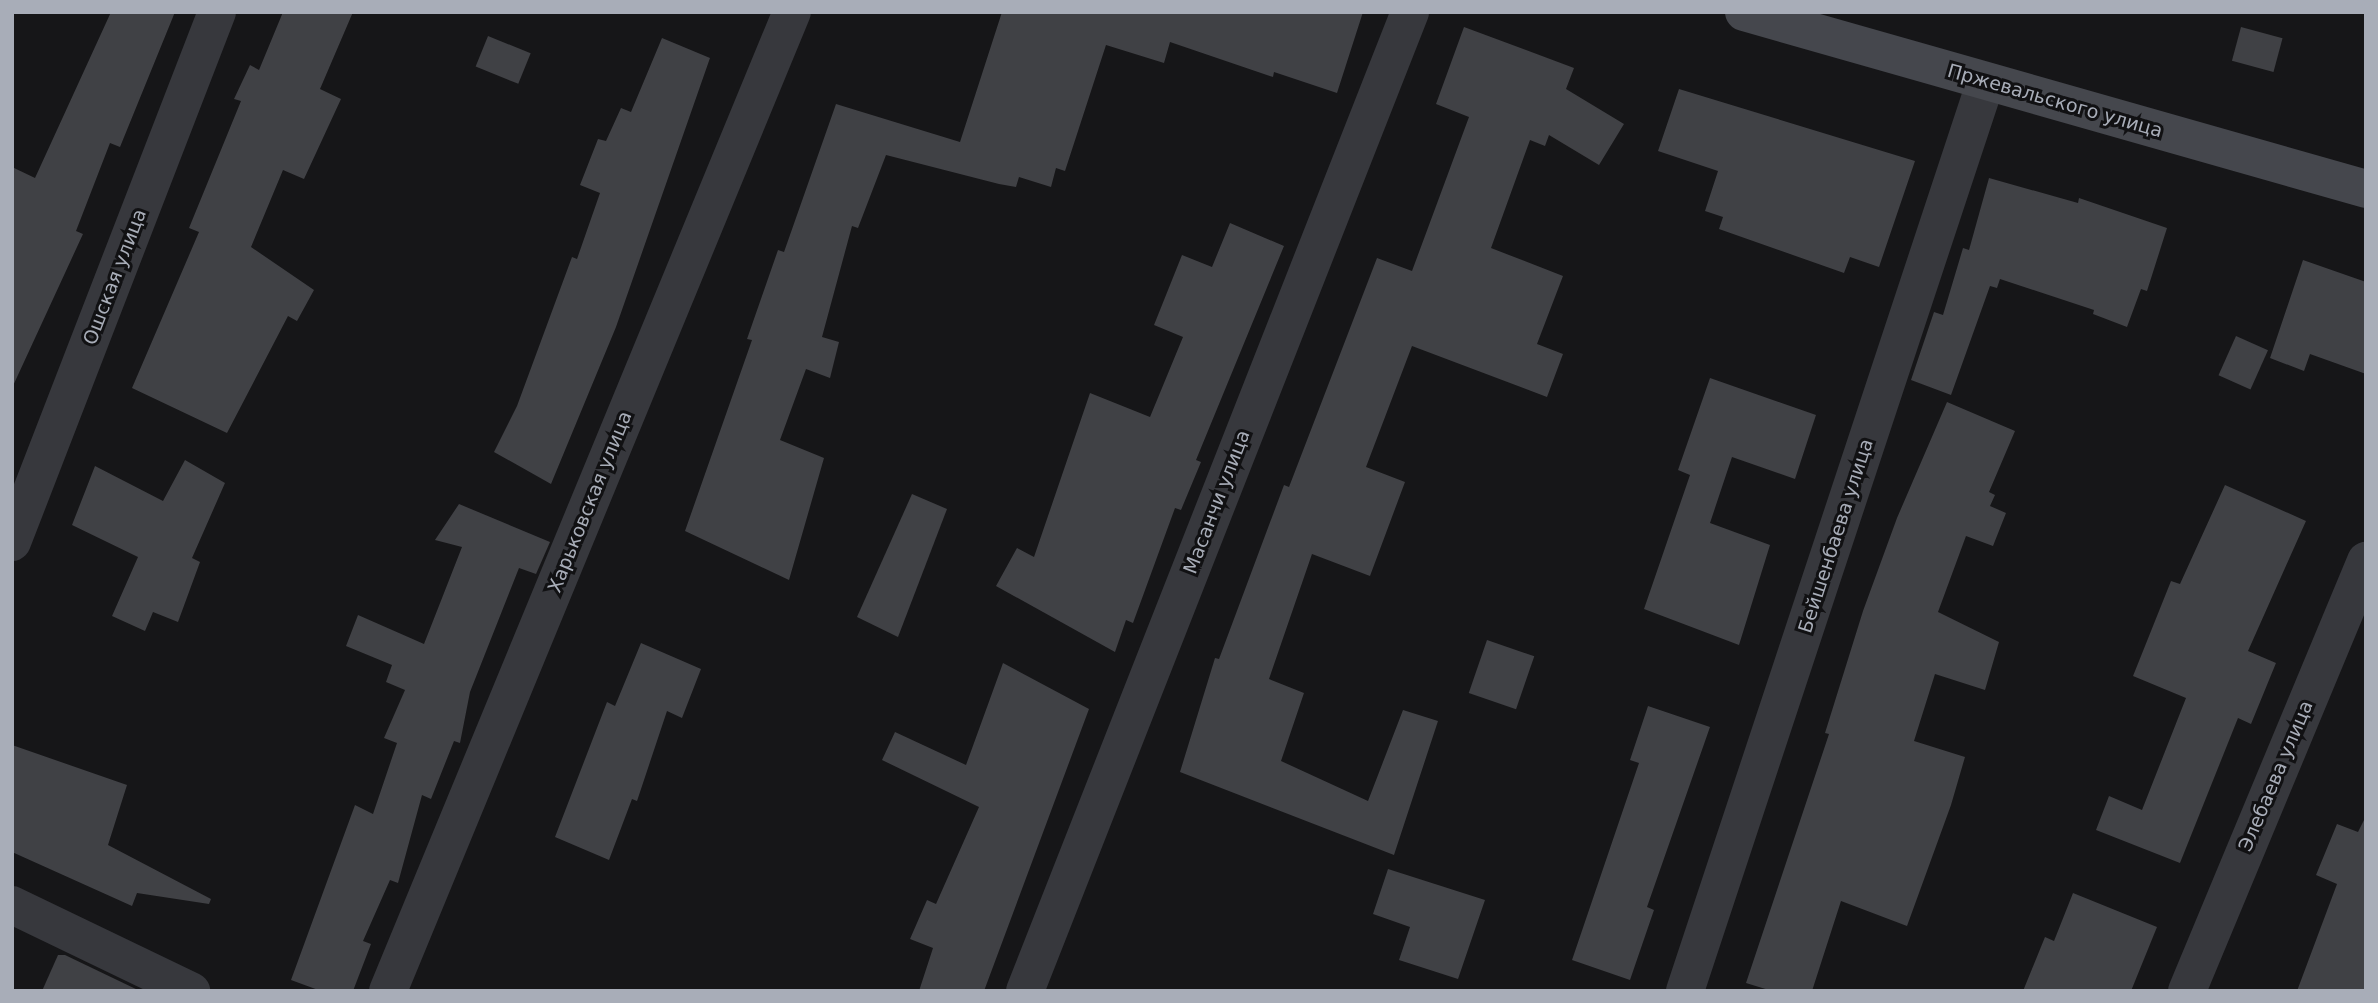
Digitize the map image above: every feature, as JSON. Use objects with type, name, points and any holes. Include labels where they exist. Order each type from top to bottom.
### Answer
[{"type":"main road","name":"Пржевальского улица","points":[[1744,12],[2366,189]]},
{"type":"street","name":"Ошская улица","points":[[12,542],[218,12]]},
{"type":"street","name":"Харьковская улица","points":[[388,991],[792,12]]},
{"type":"street","name":"Масанчи улица","points":[[1025,991],[1409,12]]},
{"type":"street","name":"Бейшенбаева улица","points":[[1685,991],[1986,81]]},
{"type":"street","name":"Элебаева улица","points":[[2187,991],[2366,561]]},
{"type":"street","points":[[12,905],[191,991]]},
{"type":"building","points":[[111,12],[175,12],[120,147],[110,143],[76,231],[83,234],[12,388],[12,167],[35,178]]},
{"type":"building","points":[[283,12],[353,12],[320,89],[341,99],[304,179],[283,170],[251,247],[314,290],[297,321],[288,316],[227,433],[132,388],[199,232],[189,228],[241,101],[234,99],[250,65],[259,70]]},
{"type":"building","points":[[1002,12],[1363,12],[1337,93],[1274,72],[1273,77],[1170,42],[1164,63],[1106,45],[1065,171],[1056,168],[1051,187],[1019,177],[1016,187],[999,184],[886,155],[858,228],[852,226],[822,337],[839,342],[830,378],[806,369],[780,440],[824,458],[789,580],[685,531],[752,340],[747,339],[778,250],[784,252],[836,104],[960,142]]},
{"type":"building","points":[[1464,27],[1574,68],[1566,89],[1624,124],[1599,165],[1549,135],[1545,146],[1530,140],[1491,248],[1563,276],[1537,344],[1563,354],[1547,397],[1412,346],[1366,467],[1405,482],[1370,576],[1312,554],[1269,679],[1304,693],[1281,761],[1368,801],[1403,710],[1438,721],[1394,855],[1180,772],[1215,658],[1219,659],[1284,485],[1289,487],[1377,258],[1412,271],[1469,117],[1436,104]]},
{"type":"building","points":[[2241,27],[2283,38],[2273,72],[2232,61]]},
{"type":"building","points":[[488,36],[531,53],[518,84],[476,67]]},
{"type":"building","points":[[662,38],[710,58],[616,327],[551,484],[494,452],[517,406],[572,257],[577,259],[600,193],[580,185],[598,139],[606,141],[621,108],[631,112]]},
{"type":"building","points":[[1679,89],[1915,161],[1879,267],[1850,257],[1844,273],[1719,229],[1723,217],[1705,211],[1718,171],[1658,151]]},
{"type":"building","points":[[1989,178],[2078,203],[2079,198],[2167,228],[2147,291],[2141,289],[2127,327],[2093,314],[2094,310],[2000,279],[1997,288],[1990,286],[1951,395],[1911,380],[1934,312],[1943,315],[1963,248],[1969,250]]},
{"type":"building","points":[[1230,223],[1284,246],[1196,460],[1201,462],[1181,510],[1175,508],[1133,623],[1126,620],[1115,652],[996,586],[1017,548],[1034,557],[1090,393],[1150,417],[1183,337],[1154,325],[1182,255],[1212,267]]},
{"type":"building","points":[[2303,260],[2366,282],[2366,374],[2310,354],[2304,371],[2270,358]]},
{"type":"building","points":[[2236,336],[2268,350],[2250,390],[2219,375]]},
{"type":"building","points":[[1710,378],[1816,415],[1795,479],[1732,457],[1710,523],[1770,545],[1739,645],[1644,609],[1690,475],[1678,470]]},
{"type":"building","points":[[1947,402],[2015,431],[1989,492],[1995,495],[1990,506],[2006,513],[1993,546],[1966,536],[1938,612],[1999,642],[1985,690],[1935,674],[1914,741],[1965,757],[1951,805],[1907,926],[1841,901],[1812,991],[1772,991],[1746,983],[1829,734],[1825,733],[1863,611],[1897,518]]},
{"type":"building","points":[[185,460],[225,483],[192,558],[200,562],[178,622],[153,612],[145,631],[112,616],[138,557],[72,525],[95,466],[163,501]]},
{"type":"building","points":[[2225,485],[2306,521],[2248,651],[2276,663],[2251,724],[2238,718],[2180,863],[2096,830],[2109,796],[2142,810],[2186,698],[2133,676],[2171,581],[2180,584]]},
{"type":"building","points":[[912,494],[947,509],[898,637],[857,617]]},
{"type":"building","points":[[459,504],[550,542],[536,574],[519,568],[470,692],[460,743],[454,741],[431,799],[422,795],[398,883],[390,880],[363,941],[371,944],[353,991],[321,991],[291,980],[355,805],[373,814],[397,743],[384,738],[405,690],[386,682],[392,665],[346,646],[358,615],[424,644],[462,547],[435,540]]},
{"type":"building","points":[[1487,640],[1534,656],[1516,709],[1469,693]]},
{"type":"building","points":[[641,643],[701,669],[682,718],[667,711],[637,801],[632,799],[609,860],[555,837],[607,702],[615,706]]},
{"type":"building","points":[[1003,663],[1089,709],[984,991],[919,991],[933,948],[910,939],[927,900],[936,904],[979,807],[882,760],[895,732],[966,765]]},
{"type":"building","points":[[1648,706],[1710,727],[1647,907],[1654,910],[1630,980],[1572,960],[1639,763],[1630,760]]},
{"type":"building","points":[[12,745],[127,785],[108,845],[211,899],[209,904],[137,893],[132,906],[12,852]]},
{"type":"building","points":[[2366,816],[2366,991],[2297,991],[2337,884],[2316,875],[2337,824],[2358,832]]},
{"type":"building","points":[[1388,869],[1485,900],[1458,979],[1399,960],[1410,927],[1373,914]]},
{"type":"building","points":[[2073,893],[2157,927],[2131,991],[2023,991],[2045,937],[2054,941]]},
{"type":"building","points":[[58,955],[65,955],[140,991],[42,991]]}]
